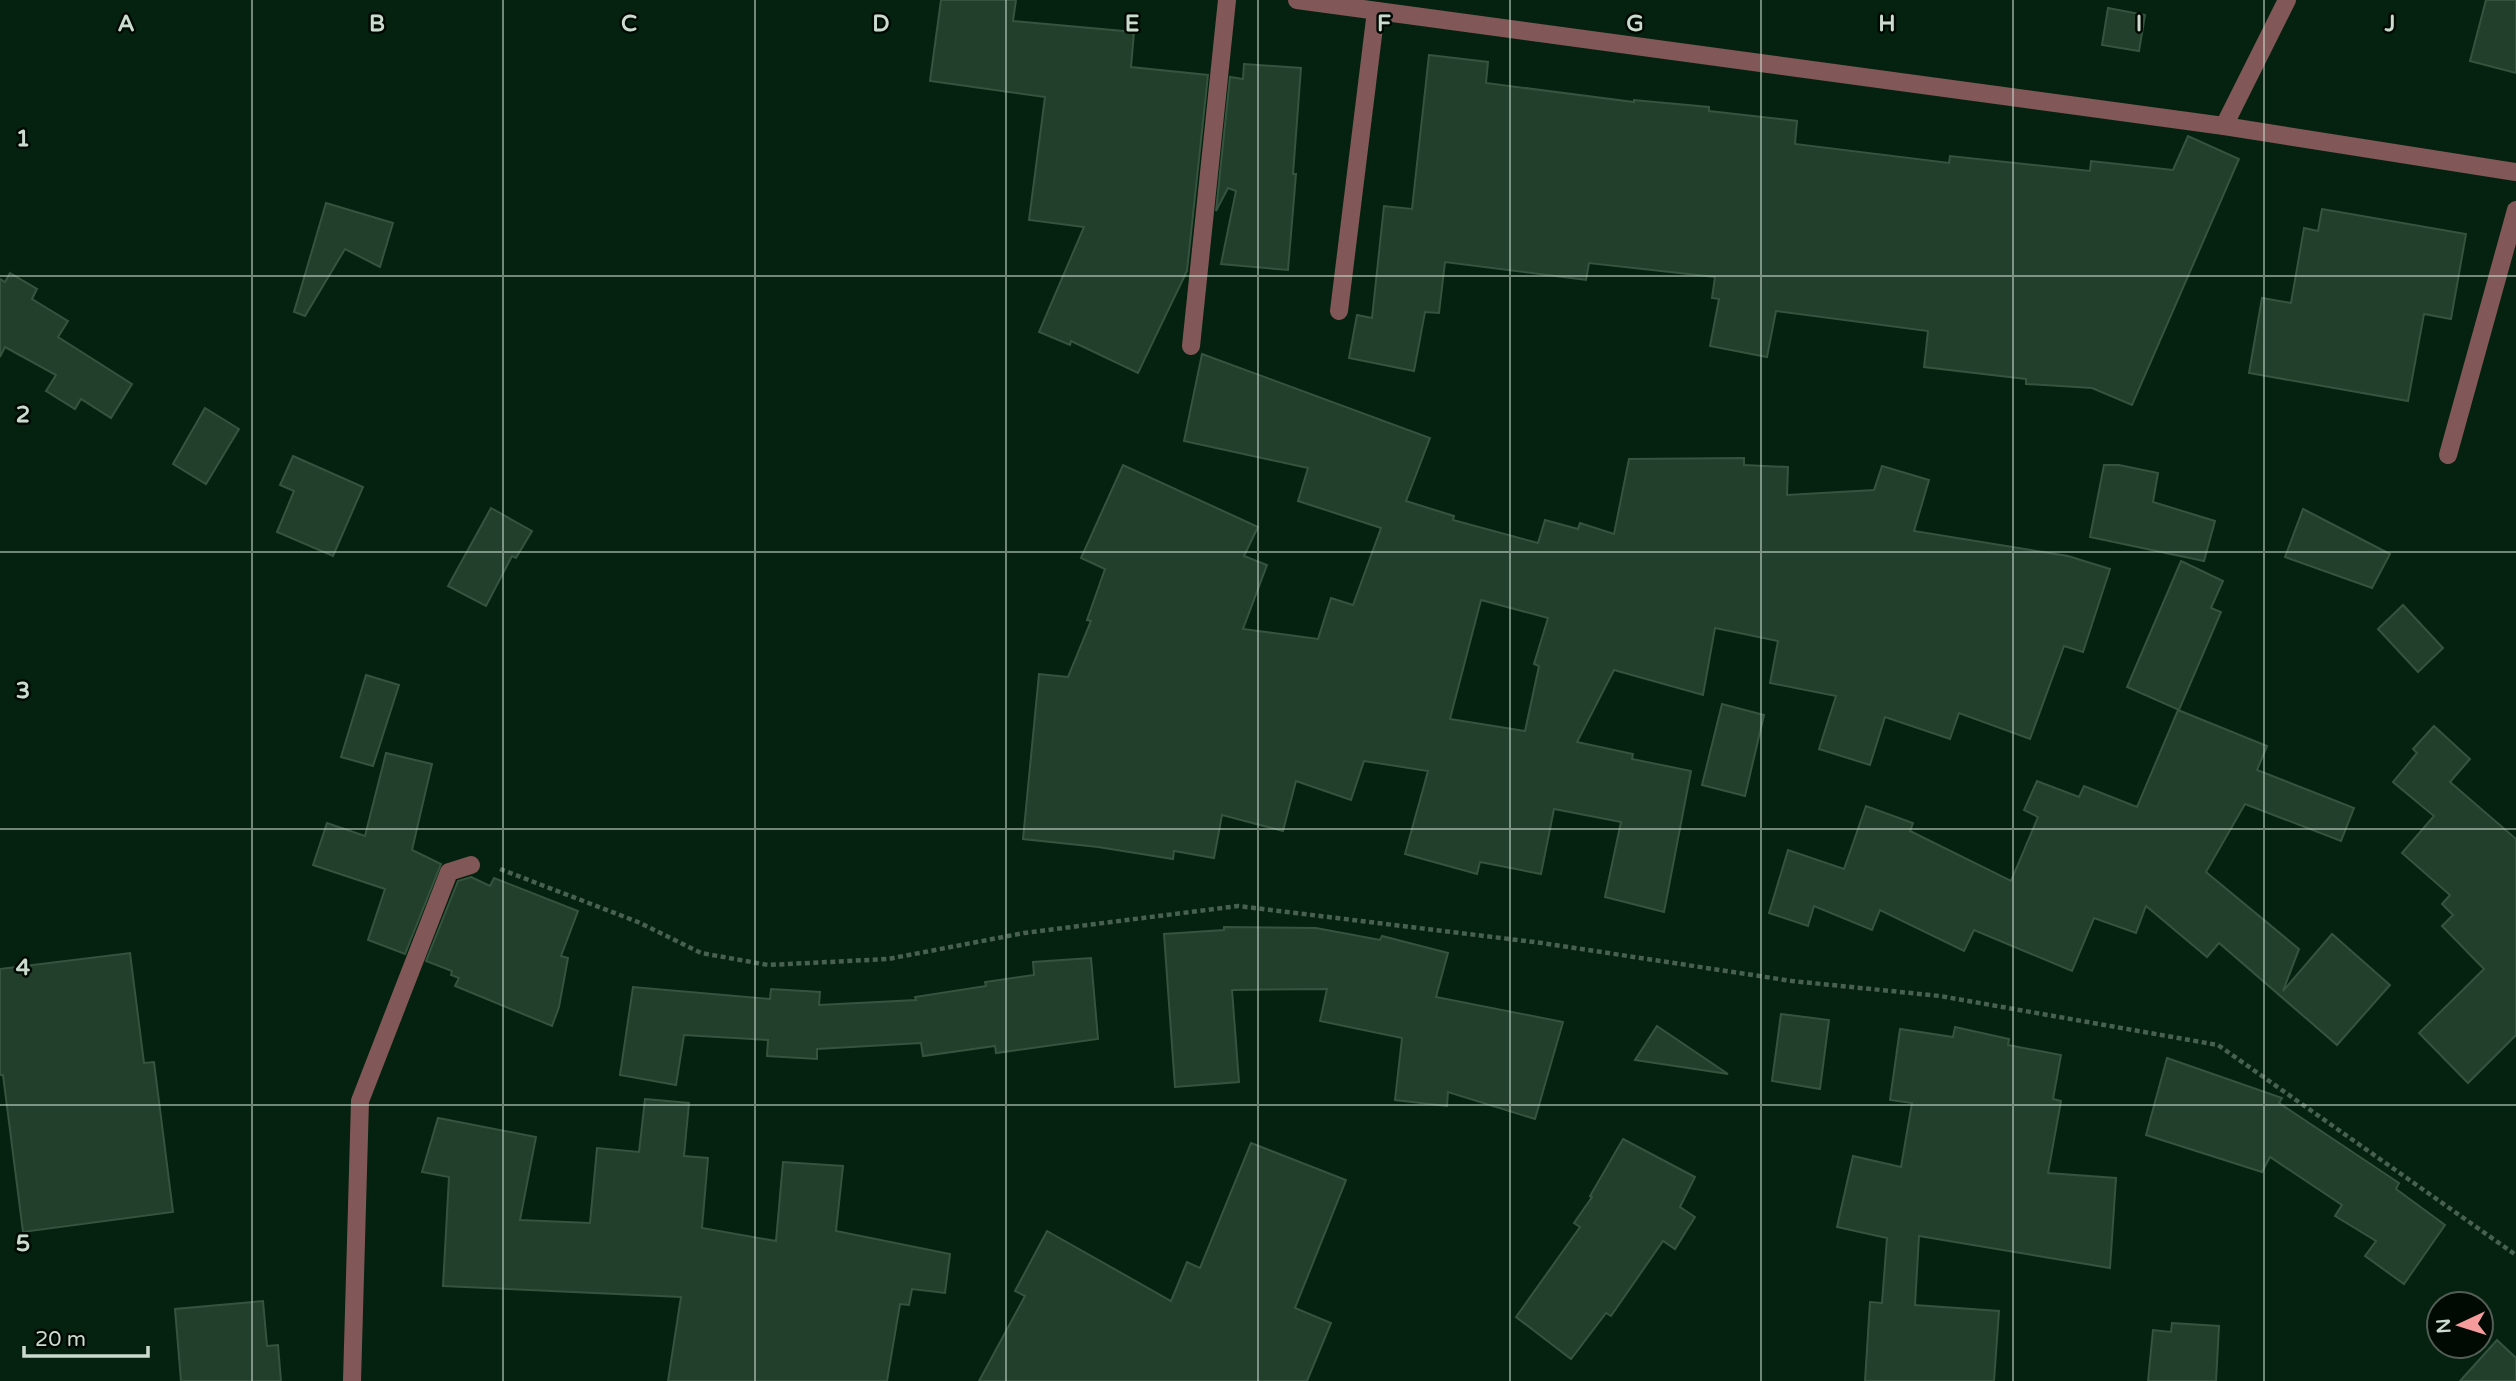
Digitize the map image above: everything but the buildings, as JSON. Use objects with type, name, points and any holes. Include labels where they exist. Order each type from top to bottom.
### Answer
[{"type":"street","points":[[1191,346],[1227,0]]},
{"type":"street","points":[[1297,0],[2224,126],[2516,172]]},
{"type":"street","points":[[2224,126],[2287,0]]},
{"type":"street","points":[[1339,311],[1376,11]]},
{"type":"street","points":[[2448,455],[2516,210]]},
{"type":"street","points":[[352,1381],[360,1101],[449,872],[471,865]]},
{"type":"path","points":[[471,865],[504,870],[638,922],[701,953],[768,965],[888,959],[1024,933],[1238,906],[1542,943],[1792,981],[1940,996],[2218,1045],[2516,1255]]}]
